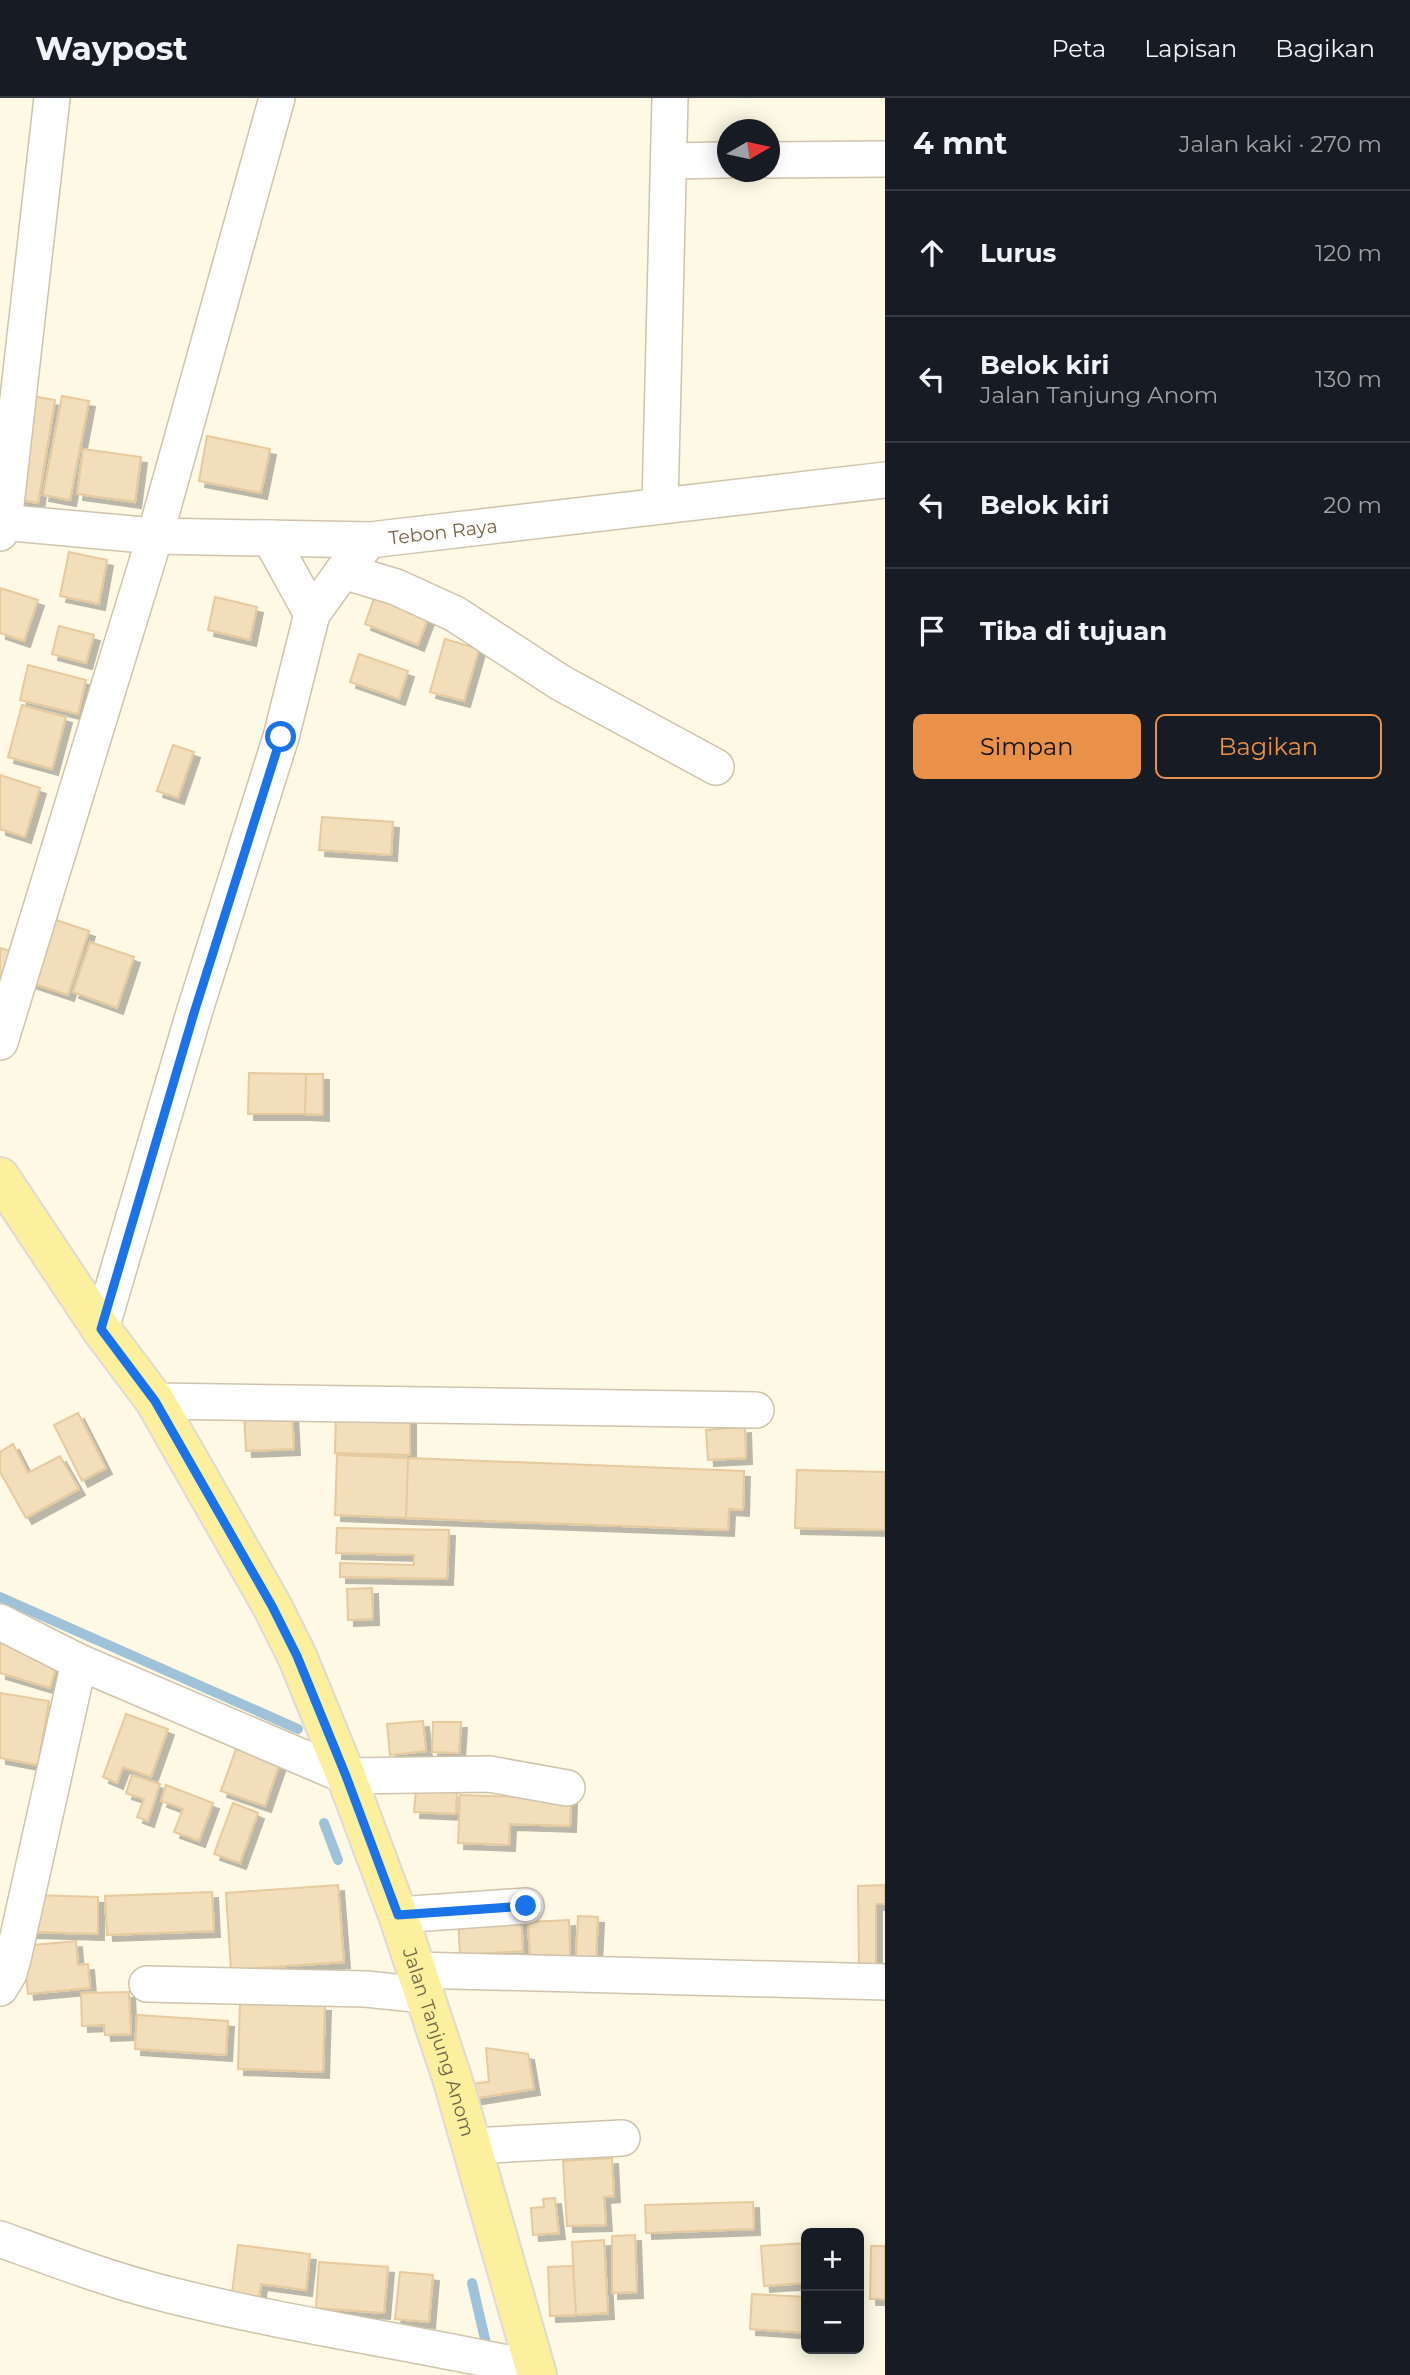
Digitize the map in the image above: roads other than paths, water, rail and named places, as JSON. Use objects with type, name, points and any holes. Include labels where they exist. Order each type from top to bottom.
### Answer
[{"type":"main road","name":"Jalan Tanjung Anom","points":[[0,1177],[101,1329],[155,1401],[272,1606],[297,1656],[398,1915],[472,2146],[513,2366]]},
{"type":"street","points":[[1,526],[52,98]]},
{"type":"street","points":[[0,1042],[155,537],[277,98]]},
{"type":"street","points":[[660,506],[670,98]]},
{"type":"street","points":[[780,160],[885,159]]},
{"type":"street","points":[[669,161],[717,160]]},
{"type":"street","name":"Tebon Raya","points":[[1,526],[155,537],[370,540],[885,480]]},
{"type":"street","points":[[270,538],[312,614]]},
{"type":"street","points":[[101,1329],[194,1013],[281,737],[312,614],[343,571],[370,540]]},
{"type":"street","points":[[343,571],[396,587],[455,614],[561,683],[716,767]]},
{"type":"street","points":[[155,1401],[756,1410]]},
{"type":"street","points":[[0,1622],[79,1662],[346,1776],[489,1774],[567,1788]]},
{"type":"street","points":[[0,1988],[13,1959],[79,1662]]},
{"type":"street","points":[[398,1915],[526,1906]]},
{"type":"street","points":[[147,1984],[366,1989],[420,1982],[885,1982]]},
{"type":"street","points":[[472,2146],[622,2138]]},
{"type":"street","points":[[0,2239],[75,2267],[164,2294],[513,2366]]},
{"type":"waterway","points":[[0,1597],[298,1729]]},
{"type":"waterway","points":[[324,1823],[338,1860]]},
{"type":"waterway","points":[[472,2283],[488,2352]]}]
